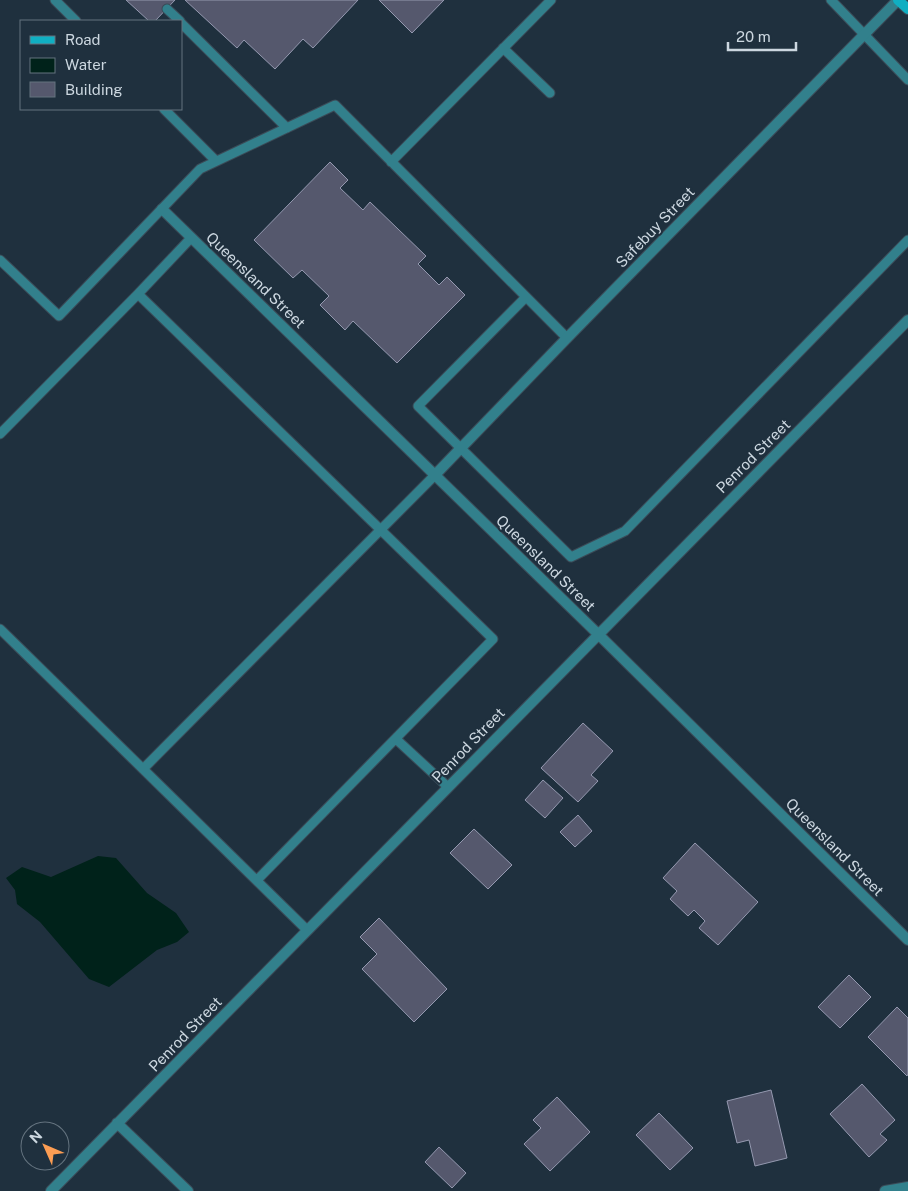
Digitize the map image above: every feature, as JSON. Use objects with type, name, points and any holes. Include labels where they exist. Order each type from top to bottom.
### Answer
[{"type":"street","name":"Safebuy Street","points":[[434,476],[898,0]]},
{"type":"street","points":[[898,0],[908,10]]},
{"type":"street","name":"Queensland Street","points":[[162,208],[908,940]]},
{"type":"street","name":"Penrod Street","points":[[50,1191],[908,320]]},
{"type":"street","points":[[117,1123],[188,1191]]},
{"type":"street","points":[[885,1191],[908,1187]]},
{"type":"lane","points":[[55,0],[75,20]]},
{"type":"lane","points":[[391,162],[552,0]]},
{"type":"lane","points":[[831,0],[908,80]]},
{"type":"lane","points":[[167,9],[178,20]]},
{"type":"lane","points":[[182,24],[287,128]]},
{"type":"lane","points":[[503,48],[550,92]]},
{"type":"lane","points":[[0,260],[59,316],[200,169],[335,105],[567,338]]},
{"type":"lane","points":[[165,110],[216,161]]},
{"type":"lane","points":[[0,434],[191,238]]},
{"type":"lane","points":[[526,296],[418,406],[572,557],[625,531],[908,240]]},
{"type":"lane","points":[[138,294],[492,640],[257,880]]},
{"type":"lane","points":[[143,770],[434,476]]},
{"type":"lane","points":[[0,629],[307,930]]},
{"type":"lane","points":[[396,739],[448,787]]},
{"type":"water","points":[[98,856],[116,858],[147,893],[176,913],[189,932],[177,942],[157,950],[109,987],[89,979],[40,922],[17,904],[15,890],[6,878],[22,867],[51,877]]},
{"type":"building","points":[[126,0],[175,0],[156,20],[148,20]]},
{"type":"building","points":[[185,0],[358,0],[313,48],[303,39],[275,69],[244,40],[237,48]]},
{"type":"building","points":[[379,0],[444,0],[412,33]]},
{"type":"building","points":[[330,162],[348,180],[340,188],[363,210],[370,202],[426,256],[418,264],[439,285],[447,277],[465,295],[397,363],[353,321],[345,330],[320,305],[329,296],[302,270],[293,278],[254,240]]},
{"type":"building","points":[[583,723],[613,751],[591,775],[598,781],[578,802],[541,768]]},
{"type":"building","points":[[543,780],[563,798],[545,818],[525,800]]},
{"type":"building","points":[[578,815],[592,831],[575,847],[560,832]]},
{"type":"building","points":[[474,829],[512,865],[488,889],[450,853]]},
{"type":"building","points":[[695,843],[758,902],[718,945],[699,928],[705,921],[694,910],[688,916],[670,899],[677,891],[663,878]]},
{"type":"building","points":[[379,918],[447,989],[414,1022],[362,969],[377,954],[360,937]]},
{"type":"building","points":[[849,975],[871,997],[840,1028],[818,1007]]},
{"type":"building","points":[[897,1007],[908,1018],[907,1076],[868,1037]]},
{"type":"building","points":[[862,1084],[895,1120],[880,1134],[887,1140],[869,1157],[830,1114]]},
{"type":"building","points":[[771,1090],[787,1158],[755,1166],[749,1140],[737,1143],[727,1101]]},
{"type":"building","points":[[557,1097],[590,1132],[550,1171],[524,1144],[541,1128],[533,1120]]},
{"type":"building","points":[[659,1113],[693,1148],[670,1170],[636,1135]]},
{"type":"building","points":[[439,1147],[466,1173],[452,1188],[425,1162]]}]
